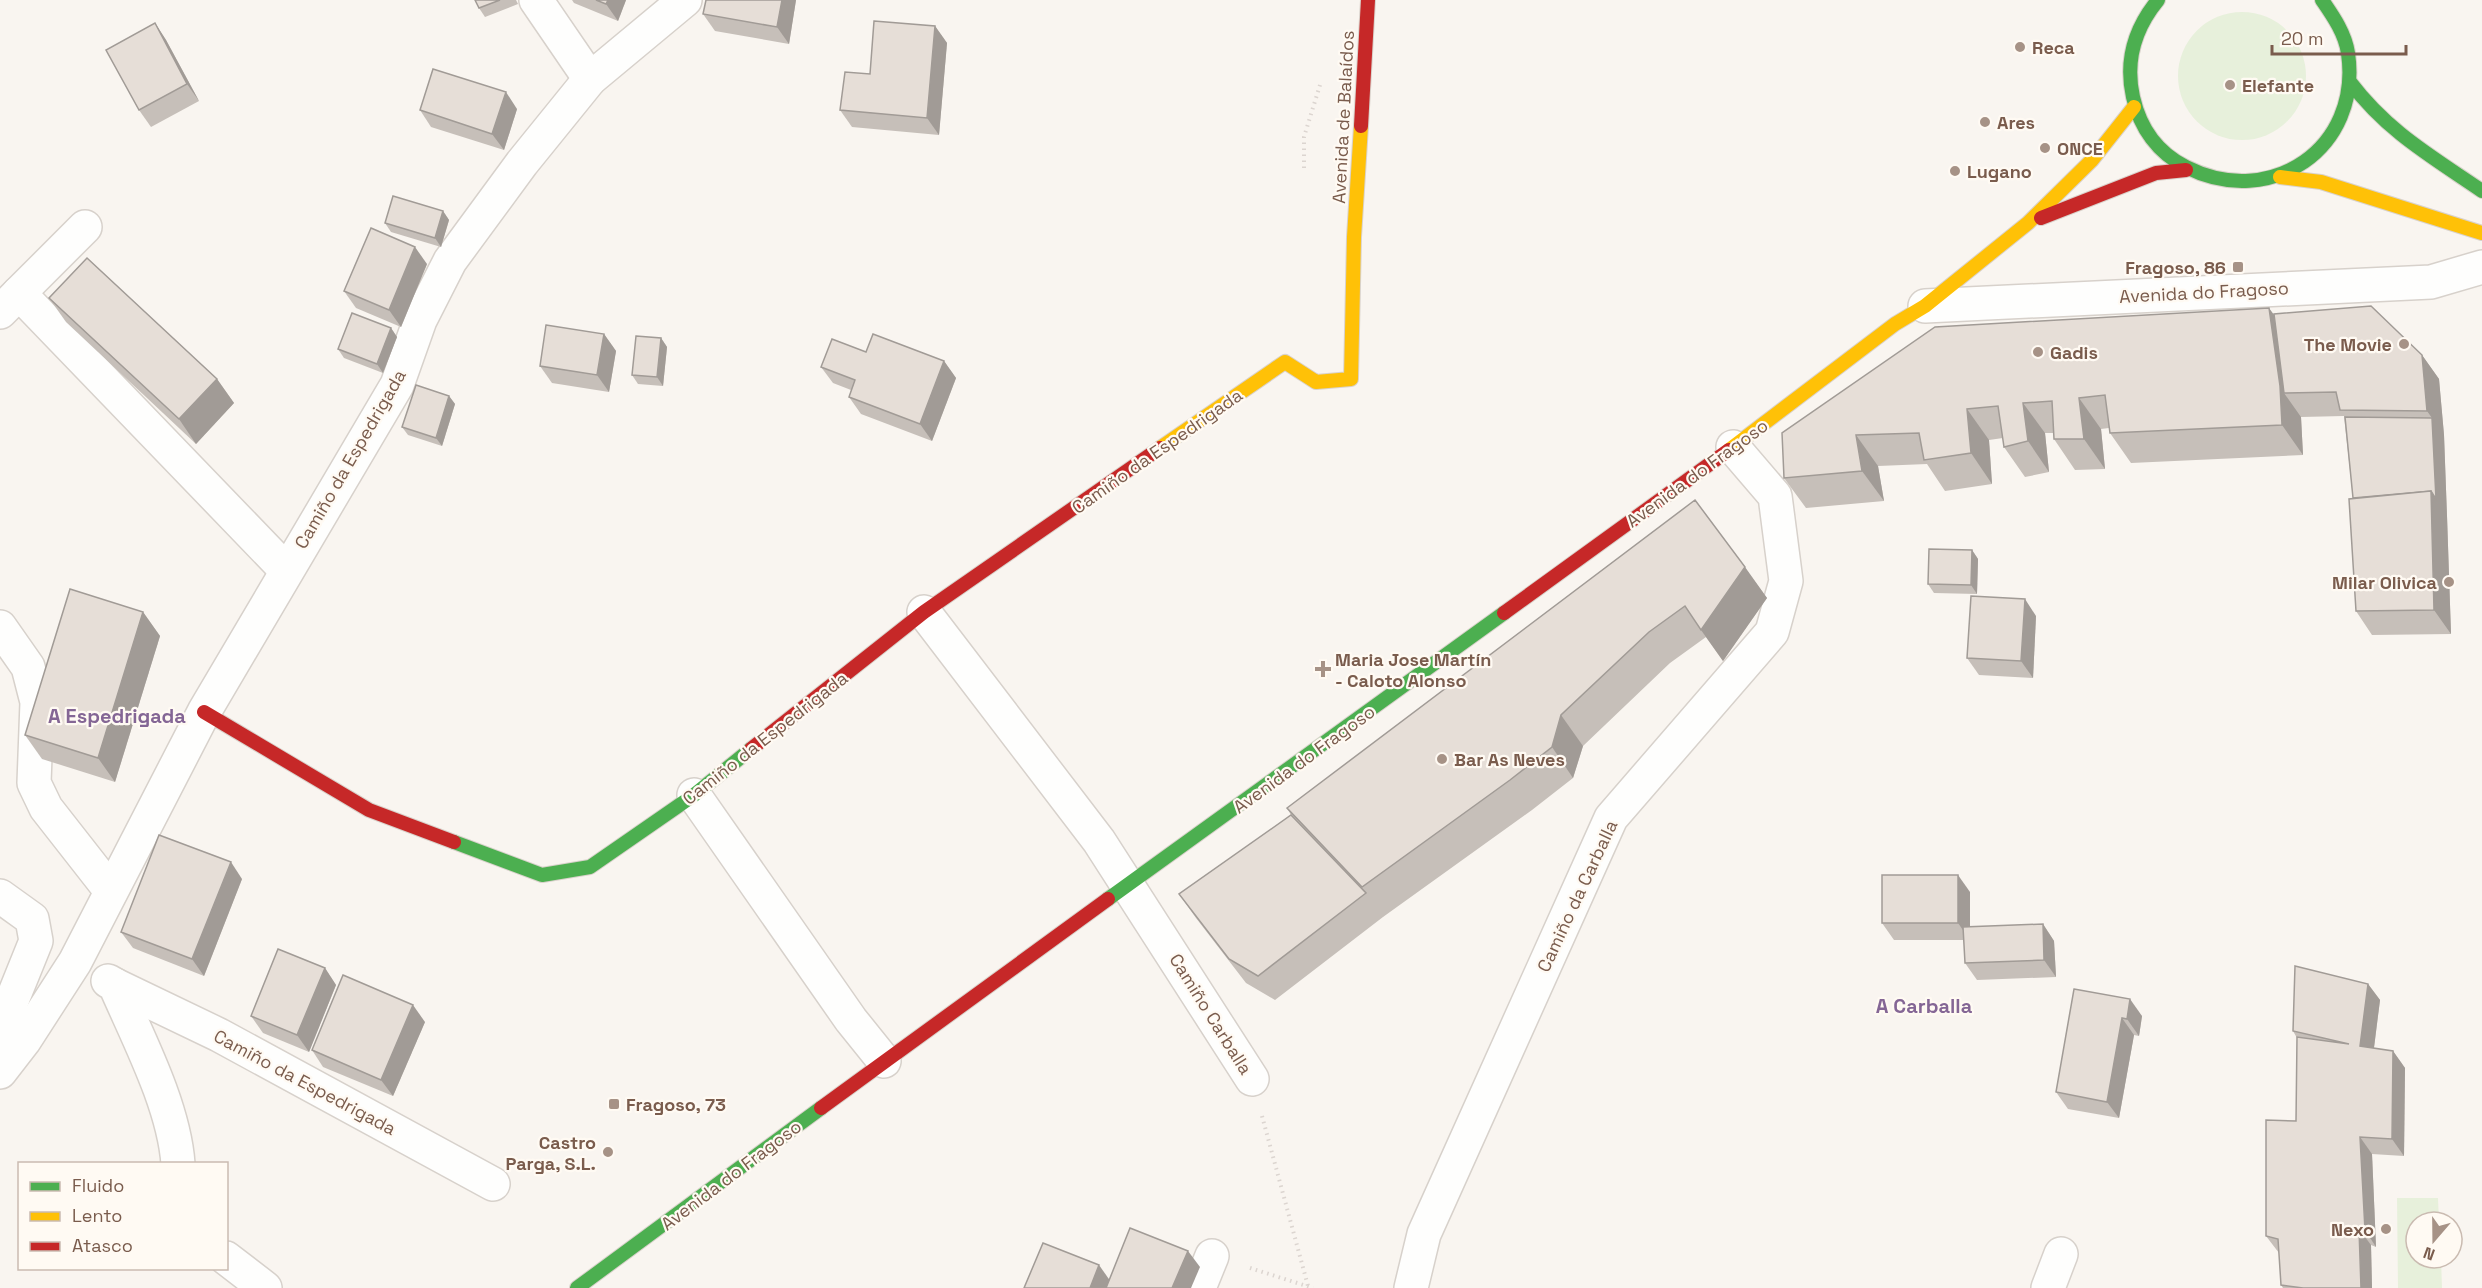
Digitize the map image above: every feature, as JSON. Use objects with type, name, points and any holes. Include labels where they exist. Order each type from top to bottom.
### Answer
[{"type":"main road","name":"Avenida de Balaídos","points":[[1285,362],[1316,382],[1351,379],[1354,237],[1368,0]]},
{"type":"main road","points":[[2158,0],[2149,10],[2137,32],[2131,56],[2130,82],[2134,107],[2146,132],[2163,154],[2186,170],[2216,182],[2248,184],[2280,177],[2307,161],[2329,139],[2344,112],[2350,82],[2348,52],[2338,23],[2322,0]]},
{"type":"main road","points":[[2350,82],[2368,106],[2395,132],[2482,191]]},
{"type":"main road","points":[[2028,223],[2092,160],[2134,107]]},
{"type":"main road","points":[[2028,223],[2156,173],[2186,170]]},
{"type":"main road","points":[[2280,177],[2321,182],[2472,230]]},
{"type":"main road","name":"Avenida do Fragoso","points":[[577,1288],[884,1061],[1733,447],[1896,324],[1925,306],[2028,223]]},
{"type":"main road","name":"Camiño da Espedrigada","points":[[204,712],[369,810],[542,875],[590,867],[694,795],[924,612],[1285,362]]},
{"type":"street","points":[[536,0],[590,79]]},
{"type":"street","name":"Camiño da Espedrigada","points":[[2,1054],[75,962],[204,712],[397,385],[420,320],[450,261],[522,163],[590,79],[685,0]]},
{"type":"street","name":"Camiño da Espedrigada","points":[[86,227],[9,303],[286,570]]},
{"type":"street","points":[[2472,230],[2482,253]]},
{"type":"street","name":"Avenida do Fragoso","points":[[1925,306],[2431,282],[2482,267]]},
{"type":"street","name":"Camiño da Carballa","points":[[1411,1288],[1424,1234],[1611,818],[1772,632],[1786,581],[1774,496],[1733,447]]},
{"type":"street","name":"Camiño Carballa","points":[[924,612],[1099,841],[1252,1079]]},
{"type":"street","points":[[0,627],[28,667],[37,702],[34,783],[46,807],[111,891]]},
{"type":"street","points":[[694,795],[850,1020],[884,1061]]},
{"type":"street","name":"Camiño da Espedrigada","points":[[0,896],[32,919],[36,940],[2,1054]]},
{"type":"street","name":"Camiño da Espedrigada","points":[[75,962],[115,985],[219,1035],[493,1184]]},
{"type":"street","points":[[115,985],[149,1063],[177,1139],[178,1162]]},
{"type":"street","points":[[2048,1288],[2061,1254]]},
{"type":"street","points":[[1199,1288],[1212,1256]]},
{"type":"street","points":[[228,1260],[265,1288]]},
{"type":"path","name":"Camiño Carballa","points":[[1252,1079],[1310,1287]]},
{"type":"path","points":[[1212,1256],[1310,1287]]},
{"type":"green space","points":[[2242,12],[2266,17],[2287,31],[2301,52],[2306,76],[2301,100],[2287,121],[2266,135],[2242,140],[2218,135],[2197,121],[2183,100],[2178,76],[2183,52],[2197,31],[2218,17]]},
{"type":"green space","points":[[2397,1198],[2438,1198],[2438,1210],[2404,1210],[2404,1270],[2441,1270],[2442,1288],[2398,1288]]},
{"type":"building","points":[[475,0],[500,0],[479,8]]},
{"type":"building","points":[[596,0],[608,0],[606,4]]},
{"type":"building","points":[[706,0],[782,0],[777,27],[703,14]]},
{"type":"building","points":[[874,21],[935,26],[927,118],[840,110],[845,72],[870,74]]},
{"type":"building","points":[[155,23],[187,84],[139,110],[106,50]]},
{"type":"building","points":[[433,69],[506,92],[492,134],[420,110]]},
{"type":"building","points":[[393,196],[443,211],[435,238],[385,223]]},
{"type":"building","points":[[371,228],[415,247],[389,310],[344,291]]},
{"type":"building","points":[[87,258],[217,379],[179,419],[49,298]]},
{"type":"building","points":[[2371,306],[2422,355],[2427,411],[2340,410],[2336,392],[2284,393],[2274,314]]},
{"type":"building","points":[[2269,308],[2280,386],[2282,425],[2110,433],[2105,395],[2079,398],[2084,439],[2054,439],[2052,401],[2023,403],[2028,441],[2004,447],[1998,406],[1967,409],[1971,453],[1924,460],[1919,433],[1856,435],[1862,471],[1784,478],[1782,433],[1935,327]]},
{"type":"building","points":[[352,313],[391,328],[377,364],[338,349]]},
{"type":"building","points":[[546,325],[604,334],[597,375],[540,366]]},
{"type":"building","points":[[873,334],[944,361],[920,424],[849,397],[855,380],[821,367],[832,339],[866,352]]},
{"type":"building","points":[[636,336],[661,338],[657,377],[632,375]]},
{"type":"building","points":[[416,385],[449,396],[436,438],[402,427]]},
{"type":"building","points":[[2345,417],[2432,418],[2436,499],[2431,491],[2353,498]]},
{"type":"building","points":[[2431,491],[2434,610],[2356,611],[2349,499]]},
{"type":"building","points":[[1695,500],[1745,567],[1701,630],[1685,606],[1649,632],[1561,715],[1552,747],[1510,780],[1362,887],[1287,808]]},
{"type":"building","points":[[1929,549],[1972,550],[1971,585],[1928,584]]},
{"type":"building","points":[[70,589],[143,612],[98,758],[25,735]]},
{"type":"building","points":[[1971,596],[2025,599],[2021,661],[1967,658]]},
{"type":"building","points":[[1291,815],[1366,893],[1258,976],[1229,959],[1179,894]]},
{"type":"building","points":[[159,835],[231,862],[192,959],[121,932]]},
{"type":"building","points":[[1882,875],[1958,875],[1958,923],[1882,923]]},
{"type":"building","points":[[2043,924],[2044,960],[1965,963],[1963,927]]},
{"type":"building","points":[[278,949],[325,968],[297,1035],[251,1016]]},
{"type":"building","points":[[2295,966],[2368,984],[2360,1046],[2393,1051],[2392,1139],[2360,1137],[2365,1230],[2359,1229],[2361,1288],[2303,1288],[2281,1285],[2278,1239],[2266,1236],[2266,1120],[2296,1121],[2297,1037],[2349,1044],[2293,1031]]},
{"type":"building","points":[[343,975],[413,1005],[381,1080],[312,1050]]},
{"type":"building","points":[[2074,989],[2130,999],[2127,1019],[2122,1018],[2107,1102],[2056,1092]]},
{"type":"building","points":[[1130,1228],[1188,1251],[1172,1288],[1106,1288]]},
{"type":"building","points":[[1043,1243],[1099,1265],[1090,1288],[1024,1288]]},
{"type":"traffic: fast","points":[[2158,0],[2143,22],[2131,58],[2133,97],[2145,129],[2167,155],[2186,167],[2218,178],[2249,181],[2278,175],[2304,162],[2325,142],[2341,117],[2349,87],[2348,53],[2341,32],[2322,0]]},
{"type":"traffic: fast","points":[[2350,82],[2364,100],[2395,129],[2482,191]]},
{"type":"traffic: fast","points":[[1108,899],[1504,613]]},
{"type":"traffic: fast","points":[[454,842],[542,875],[590,867],[694,795],[751,749]]},
{"type":"traffic: fast","points":[[577,1288],[821,1108]]},
{"type":"traffic: slow","points":[[1729,450],[1895,324],[1925,306],[2028,223],[2092,160],[2134,107]]},
{"type":"traffic: slow","points":[[1160,448],[1285,362],[1316,382],[1351,379],[1354,237],[1361,126]]},
{"type":"traffic: slow","points":[[2280,177],[2321,182],[2482,233]]},
{"type":"traffic: jam","points":[[1361,126],[1368,0]]},
{"type":"traffic: jam","points":[[2041,218],[2156,173],[2186,170]]},
{"type":"traffic: jam","points":[[751,749],[924,612],[1160,448]]},
{"type":"traffic: jam","points":[[1504,613],[1729,450]]},
{"type":"traffic: jam","points":[[204,712],[369,810],[454,842]]},
{"type":"traffic: jam","points":[[821,1108],[1108,899]]},
{"type":"place","name":"Reca","points":[[2020,47]]},
{"type":"place","name":"Elefante","points":[[2230,85]]},
{"type":"place","name":"Ares","points":[[1985,122]]},
{"type":"place","name":"ONCE","points":[[2045,148]]},
{"type":"place","name":"Lugano","points":[[1955,171]]},
{"type":"place","name":"Fragoso, 86","points":[[2238,267]]},
{"type":"place","name":"The Movie","points":[[2404,344]]},
{"type":"place","name":"Gadis","points":[[2038,352]]},
{"type":"place","name":"Milar Olivica","points":[[2449,582]]},
{"type":"place","name":"Maria Jose Martín - Caloto Alonso","points":[[1323,669]]},
{"type":"place","name":"Bar As Neves","points":[[1442,759]]},
{"type":"place","name":"Fragoso, 73","points":[[614,1104]]},
{"type":"place","name":"Castro Parga, S.L.","points":[[608,1152]]},
{"type":"place","name":"Nexo","points":[[2386,1229]]},
{"type":"district","name":"A Espedrigada","points":[[117,716]]},
{"type":"district","name":"A Carballa","points":[[1924,1006]]}]
